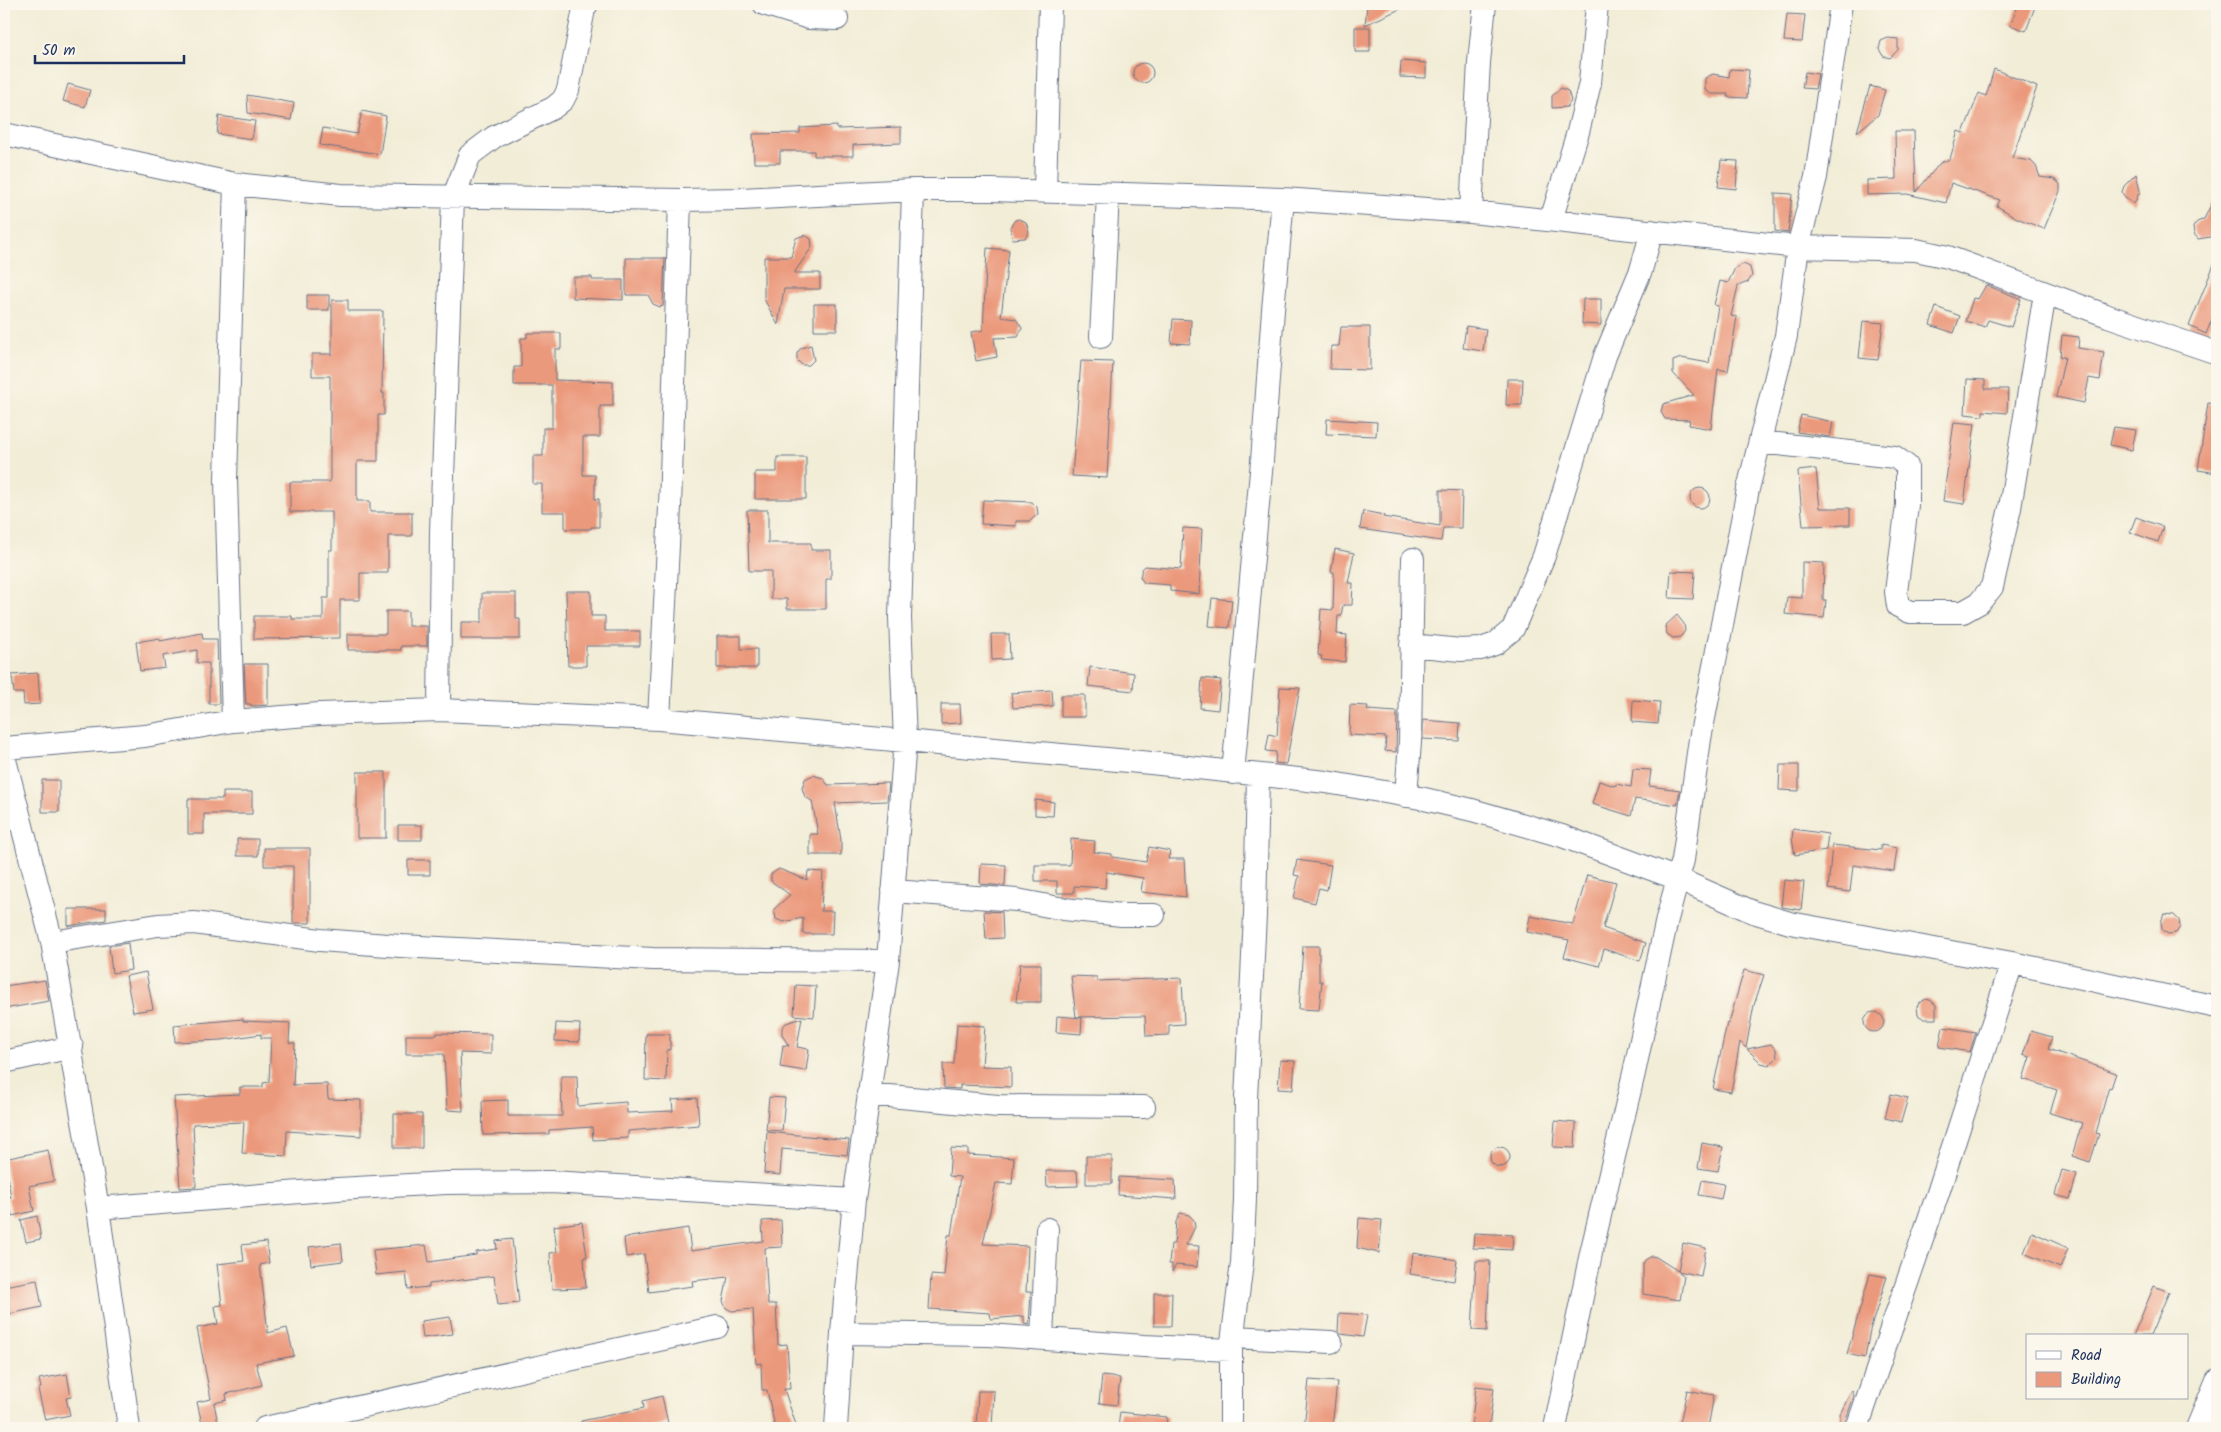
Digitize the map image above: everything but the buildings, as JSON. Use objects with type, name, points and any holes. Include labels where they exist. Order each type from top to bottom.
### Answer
[{"type":"street","points":[[439,710],[441,532],[454,198],[470,155],[494,137],[553,108],[563,100],[568,90],[584,9],[587,4]]},
{"type":"street","points":[[764,4],[809,18],[837,19]]},
{"type":"street","points":[[1045,192],[1050,4]]},
{"type":"street","points":[[1471,212],[1479,62],[1485,4]]},
{"type":"street","points":[[1551,220],[1578,132],[1590,83],[1597,4]]},
{"type":"street","points":[[1555,1428],[1579,1304],[1634,1073],[1667,919],[1678,879],[1700,739],[1748,489],[1786,336],[1798,247],[1816,177],[1842,4]]},
{"type":"street","points":[[4,134],[235,184],[341,195],[680,200],[742,199],[913,190],[1283,199],[1471,212],[1798,247],[1916,250],[1948,257],[2217,353]]},
{"type":"street","points":[[232,721],[226,480],[235,184]]},
{"type":"street","points":[[836,1428],[854,1200],[888,961],[905,741],[900,618],[913,190]]},
{"type":"street","points":[[1101,337],[1108,194]]},
{"type":"street","points":[[1233,773],[1262,461],[1272,310],[1283,199]]},
{"type":"street","points":[[658,719],[670,507],[680,200]]},
{"type":"street","points":[[1411,645],[1461,650],[1481,648],[1495,644],[1513,629],[1544,556],[1605,356],[1641,270],[1652,231]]},
{"type":"street","points":[[1760,442],[1895,457],[1907,466],[1907,505],[1896,592],[1898,606],[1910,612],[1964,612],[1979,603],[1992,587],[2010,508],[2045,293]]},
{"type":"street","points":[[1406,796],[1410,742],[1412,559]]},
{"type":"street","points":[[4,748],[146,736],[232,721],[320,714],[439,710],[658,719],[1326,782],[1472,810],[1562,836],[1678,879],[1753,912],[1790,923],[2012,963],[2217,1007]]},
{"type":"street","points":[[4,756],[52,942],[72,1047],[98,1208],[128,1428]]},
{"type":"street","points":[[1231,1428],[1232,1343],[1242,1263],[1245,1208],[1246,1099],[1255,915],[1258,776]]},
{"type":"street","points":[[893,891],[1017,900],[1064,909],[1122,915],[1154,915]]},
{"type":"street","points":[[52,942],[158,925],[194,923],[320,940],[449,948],[653,959],[888,961]]},
{"type":"street","points":[[1857,1428],[1938,1193],[2012,963]]},
{"type":"street","points":[[4,1062],[72,1047]]},
{"type":"street","points":[[868,1094],[998,1106],[1144,1107]]},
{"type":"street","points":[[98,1208],[338,1189],[465,1183],[551,1182],[854,1200]]},
{"type":"street","points":[[1042,1338],[1047,1229]]},
{"type":"street","points":[[265,1428],[717,1327]]},
{"type":"street","points":[[842,1333],[988,1335],[1144,1346],[1331,1342]]},
{"type":"street","points":[[2197,1428],[2217,1380]]}]
